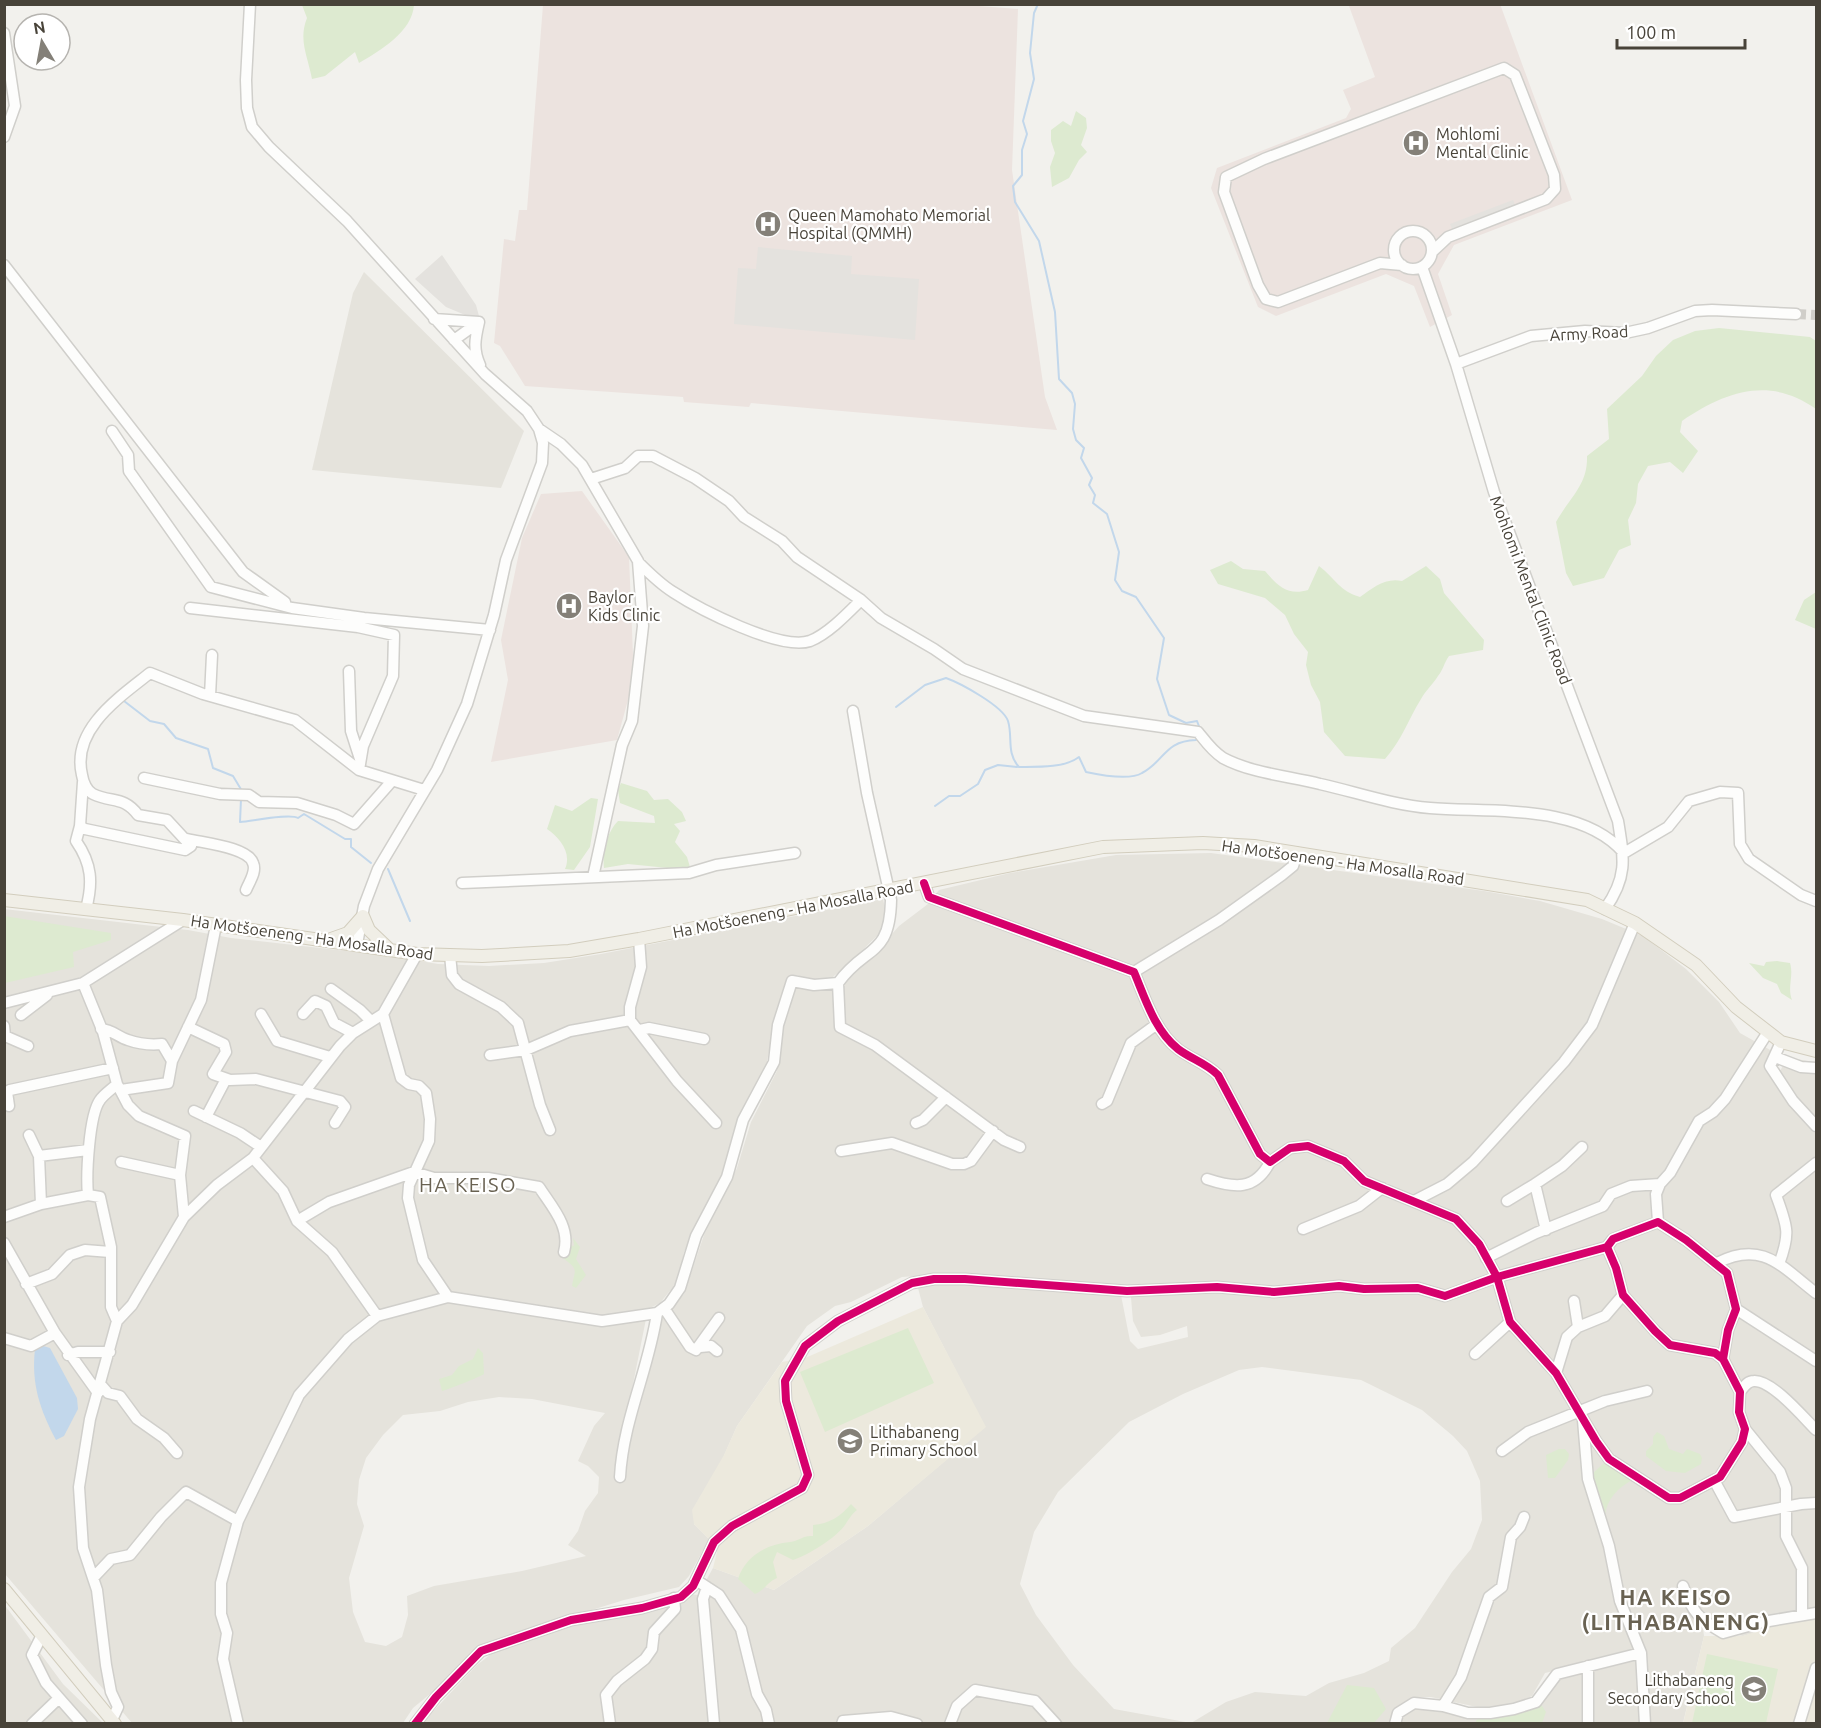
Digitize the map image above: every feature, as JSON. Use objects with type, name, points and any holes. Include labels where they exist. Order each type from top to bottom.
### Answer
[{"type":"main road","name":"Ha Motšoeneng - Ha Mosalla Road","points":[[4,900],[183,920],[417,954],[482,956],[569,951],[639,939],[1103,847],[1203,843],[1254,846],[1587,900],[1635,923],[1696,965],[1736,1008],[1781,1042],[1816,1051]]},
{"type":"main road","points":[[327,940],[348,933],[363,916],[369,930],[389,950]]},
{"type":"main road","points":[[4,1589],[114,1722]]},
{"type":"street","points":[[250,4],[246,80],[247,108],[252,127],[269,147],[346,221],[485,374],[527,411],[539,429],[543,443],[542,463],[506,560],[490,630],[467,704],[437,770],[378,869],[357,944]]},
{"type":"street","points":[[4,33],[15,106],[4,137]]},
{"type":"street","points":[[1504,68],[1515,75],[1554,175],[1555,189],[1546,200],[1448,237],[1433,251],[1431,258],[1422,267],[1411,269],[1380,263],[1278,302],[1266,299],[1258,285],[1224,192],[1226,177],[1264,159],[1504,68]]},
{"type":"street","points":[[1401,266],[1397,261],[1394,248],[1399,236],[1405,232],[1418,231],[1425,234],[1429,238],[1433,251]]},
{"type":"street","points":[[4,265],[243,572],[292,608]]},
{"type":"street","name":"Mohlomi Mental Clinic Road","points":[[1422,267],[1456,364],[1494,492],[1618,821],[1624,853],[1624,875],[1615,896],[1605,909]]},
{"type":"street","name":"Army Road","points":[[1456,364],[1531,336],[1585,331],[1624,333],[1648,328],[1695,311],[1796,314]]},
{"type":"street","points":[[434,319],[479,322]]},
{"type":"street","points":[[454,339],[479,322]]},
{"type":"street","points":[[479,322],[475,354],[485,374]]},
{"type":"street","points":[[539,429],[561,444],[582,465],[638,561],[672,592],[696,605],[752,631],[794,642],[810,641],[861,600]]},
{"type":"street","points":[[112,431],[128,455],[129,471],[211,587],[292,608],[364,618],[490,630]]},
{"type":"street","points":[[591,479],[625,468],[638,456],[653,456],[729,501],[744,517],[782,541],[797,557],[861,600],[882,618],[963,669],[1084,716],[1198,732],[1210,748],[1224,758],[1259,770],[1428,808],[1529,812],[1551,817],[1604,834],[1624,853],[1668,827],[1689,801],[1720,792],[1738,792],[1740,844],[1749,859],[1801,895],[1816,901]]},
{"type":"street","points":[[593,877],[622,745],[633,710],[643,626],[638,561]]},
{"type":"street","points":[[190,608],[358,627],[394,635],[393,676],[363,746],[360,765]]},
{"type":"street","points":[[210,696],[212,655]]},
{"type":"street","points":[[349,671],[351,731],[360,765]]},
{"type":"street","points":[[86,909],[90,894],[91,867],[76,842],[81,826],[83,782],[81,771],[84,742],[106,708],[150,673],[210,696],[295,720],[360,765],[391,782],[424,790]]},
{"type":"street","points":[[853,711],[891,915],[883,942],[874,952],[848,969],[838,983],[840,1027],[875,1045],[993,1131],[1020,1147]]},
{"type":"street","points":[[144,778],[220,794],[249,795],[259,802],[297,803],[336,815],[354,824],[391,782]]},
{"type":"street","points":[[81,826],[185,850],[191,846],[188,839],[167,820],[138,815],[130,804],[92,794],[83,782]]},
{"type":"street","points":[[188,839],[234,849],[247,855],[254,863],[254,873],[246,890]]},
{"type":"street","points":[[462,883],[689,873],[716,865],[795,853]]},
{"type":"street","points":[[1134,972],[1219,920],[1273,881],[1293,866],[1298,853]]},
{"type":"street","points":[[924,883],[929,897],[1134,972],[1157,1024],[1179,1050],[1208,1065],[1218,1074],[1260,1154],[1270,1162]]},
{"type":"street","points":[[4,1004],[83,983],[183,920]]},
{"type":"street","points":[[1414,1201],[1447,1184],[1473,1162],[1564,1062],[1592,1025],[1635,923]]},
{"type":"street","points":[[88,1195],[88,1150],[99,1101],[119,1087],[168,1083],[172,1061],[201,1000],[216,925]]},
{"type":"street","points":[[639,939],[641,968],[630,1007],[630,1020],[640,1030],[677,1081],[716,1123]]},
{"type":"street","points":[[114,1722],[118,1707],[111,1692],[106,1665],[97,1590],[80,1530],[79,1487],[99,1389],[117,1321],[132,1305],[184,1216],[217,1185],[253,1158],[330,1057],[353,1033],[383,1014],[417,954]]},
{"type":"street","points":[[450,955],[453,975],[459,984],[501,1007],[518,1023],[540,1105],[550,1130]]},
{"type":"street","points":[[620,1477],[628,1422],[661,1311],[680,1288],[696,1236],[727,1177],[743,1120],[774,1062],[778,1025],[792,981],[814,985],[838,983]]},
{"type":"street","points":[[83,983],[101,1029],[119,1087],[128,1105],[140,1116],[185,1136],[180,1175],[184,1216]]},
{"type":"street","points":[[331,989],[360,1010],[371,1022]]},
{"type":"street","points":[[21,1015],[52,992]]},
{"type":"street","points":[[303,1014],[315,1001],[326,1006],[334,1023],[353,1033]]},
{"type":"street","points":[[261,1014],[277,1041],[330,1057]]},
{"type":"street","points":[[383,1014],[401,1078],[409,1084],[419,1086],[426,1093],[430,1119],[429,1141],[409,1185],[408,1198],[423,1260],[448,1297]]},
{"type":"street","points":[[490,1055],[526,1050],[570,1031],[630,1020]]},
{"type":"street","points":[[1102,1104],[1107,1101],[1131,1043],[1157,1024]]},
{"type":"street","points":[[4,1026],[5,1036],[28,1046]]},
{"type":"street","points":[[188,1027],[224,1044],[226,1052],[213,1074],[226,1079],[256,1079],[340,1101],[345,1107],[334,1123]]},
{"type":"street","points":[[640,1030],[650,1028],[704,1039]]},
{"type":"street","points":[[101,1029],[112,1030],[126,1040],[150,1045],[162,1044],[172,1061]]},
{"type":"street","points":[[1658,1222],[1656,1194],[1660,1184],[1670,1173],[1699,1121],[1713,1112],[1725,1099],[1768,1032]]},
{"type":"street","points":[[1781,1042],[1770,1066],[1793,1101],[1816,1126]]},
{"type":"street","points":[[1775,1057],[1816,1068]]},
{"type":"street","points":[[9,1106],[7,1092],[10,1090],[113,1068]]},
{"type":"street","points":[[206,1116],[226,1079]]},
{"type":"street","points":[[916,1123],[923,1120],[946,1097]]},
{"type":"street","points":[[194,1111],[261,1148]]},
{"type":"street","points":[[841,1151],[892,1143],[952,1164],[964,1164],[971,1161],[993,1131]]},
{"type":"street","points":[[29,1135],[39,1156],[41,1204]]},
{"type":"street","points":[[1207,1179],[1234,1187],[1247,1184],[1263,1176],[1270,1162],[1290,1149],[1308,1146],[1344,1161],[1364,1182],[1456,1219],[1479,1244],[1497,1277],[1510,1322],[1556,1373],[1609,1459],[1669,1498],[1680,1498],[1720,1477],[1742,1442],[1744,1429]]},
{"type":"street","points":[[1507,1201],[1562,1166],[1582,1147]]},
{"type":"street","points":[[39,1156],[88,1150]]},
{"type":"street","points":[[253,1158],[283,1191],[297,1221],[332,1252],[377,1316]]},
{"type":"street","points":[[121,1162],[180,1175]]},
{"type":"street","points":[[1779,1264],[1788,1240],[1786,1222],[1776,1195],[1816,1163]]},
{"type":"street","points":[[297,1221],[329,1202],[414,1172],[434,1178],[488,1178],[539,1187],[564,1229],[567,1240],[564,1251]]},
{"type":"street","points":[[1536,1184],[1546,1230]]},
{"type":"street","points":[[1486,1258],[1604,1206],[1611,1194],[1631,1186],[1660,1184]]},
{"type":"street","points":[[1303,1228],[1359,1206],[1382,1188]]},
{"type":"street","points":[[4,1217],[41,1204],[88,1195],[100,1197],[110,1252],[111,1307],[117,1321]]},
{"type":"street","points":[[415,1724],[436,1697],[481,1650],[571,1620],[642,1608],[681,1597],[696,1580],[714,1542],[732,1526],[802,1488],[808,1475],[786,1401],[785,1381],[805,1346],[838,1321],[912,1283],[934,1279],[965,1279],[1112,1291],[1217,1287],[1274,1292],[1339,1286],[1364,1289],[1418,1288],[1446,1296],[1497,1277],[1607,1247],[1613,1239],[1658,1222]]},
{"type":"street","points":[[1658,1222],[1717,1263],[1726,1273],[1736,1309],[1728,1330],[1723,1359]]},
{"type":"street","points":[[4,1243],[68,1355],[99,1389],[120,1396],[137,1419],[164,1438],[177,1453]]},
{"type":"street","points":[[1607,1247],[1623,1295],[1670,1345],[1715,1353],[1723,1359],[1740,1392]]},
{"type":"street","points":[[26,1284],[52,1274],[70,1255],[85,1250],[110,1252]]},
{"type":"street","points":[[1717,1263],[1732,1255],[1755,1252],[1779,1264],[1816,1293]]},
{"type":"street","points":[[1556,1373],[1567,1337],[1578,1327],[1605,1316],[1623,1295]]},
{"type":"street","points":[[238,1724],[223,1659],[227,1633],[221,1614],[220,1583],[238,1521],[299,1395],[348,1338],[377,1316],[448,1297],[602,1321],[661,1311]]},
{"type":"street","points":[[1574,1301],[1578,1327]]},
{"type":"street","points":[[1736,1309],[1816,1361]]},
{"type":"street","points":[[661,1311],[690,1347],[696,1350],[700,1347],[711,1346],[717,1351]]},
{"type":"street","points":[[700,1347],[719,1318]]},
{"type":"street","points":[[1475,1354],[1510,1322]]},
{"type":"street","points":[[4,1338],[31,1346],[55,1333]]},
{"type":"street","points":[[68,1355],[78,1352],[110,1352]]},
{"type":"street","points":[[1802,1614],[1802,1568],[1786,1536],[1786,1488],[1780,1472],[1744,1429],[1738,1412],[1740,1392],[1746,1383],[1754,1380],[1769,1386],[1816,1430]]},
{"type":"street","points":[[1502,1451],[1528,1432],[1581,1416],[1605,1401],[1647,1391]]},
{"type":"street","points":[[1581,1416],[1588,1479],[1609,1546],[1620,1601],[1641,1653],[1645,1724]]},
{"type":"street","points":[[1714,1480],[1734,1517],[1816,1503]]},
{"type":"street","points":[[93,1578],[111,1559],[130,1556],[161,1517],[186,1492],[238,1521]]},
{"type":"street","points":[[1443,1706],[1461,1677],[1489,1598],[1502,1587],[1511,1537],[1520,1527],[1524,1517]]},
{"type":"street","points":[[696,1580],[719,1595],[741,1629],[758,1694],[766,1710],[769,1724]]},
{"type":"street","points":[[1683,1586],[1689,1604],[1700,1620],[1723,1633],[1802,1614],[1816,1613]]},
{"type":"street","points":[[707,1587],[703,1599],[714,1724]]},
{"type":"street","points":[[610,1724],[606,1695],[617,1681],[652,1649],[654,1632],[675,1609],[674,1598]]},
{"type":"street","points":[[42,1635],[28,1658],[58,1699],[82,1724]]},
{"type":"street","points":[[1395,1724],[1398,1713],[1414,1703],[1443,1706],[1466,1718],[1501,1712],[1536,1702],[1552,1677],[1641,1653]]},
{"type":"street","points":[[1588,1666],[1588,1724]]},
{"type":"street","points":[[1799,1724],[1816,1668]]},
{"type":"street","points":[[950,1724],[957,1706],[975,1690],[1035,1701],[1056,1724]]},
{"type":"street","points":[[32,1724],[58,1699]]},
{"type":"street","points":[[842,1724],[843,1720],[891,1717],[917,1724]]},
{"type":"shaded area","name":"Queen Mamohato Memorial Hospital (QMMH)","points":[[953,4],[1018,9],[1012,170],[1045,397],[1057,430],[751,403],[749,407],[684,402],[683,397],[525,386],[500,346],[494,343],[504,239],[515,241],[519,210],[527,210],[543,5]]},
{"type":"shaded area","name":"Mohlomi Mental Clinic","points":[[1352,4],[1500,4],[1572,200],[1454,245],[1438,274],[1452,315],[1430,327],[1414,286],[1386,274],[1276,316],[1258,307],[1211,188],[1217,168],[1346,118],[1351,109],[1343,90],[1375,77],[1349,6]]},
{"type":"shaded area","points":[[1513,200],[1516,207],[1453,231],[1450,224]]},
{"type":"shaded area","points":[[758,247],[852,256],[851,274],[919,279],[915,340],[734,324],[738,268],[756,269]]},
{"type":"shaded area","points":[[442,255],[476,305],[479,316],[470,317],[446,307],[415,279]]},
{"type":"shaded area","points":[[364,272],[524,431],[501,488],[312,470],[353,293]]},
{"type":"shaded area","name":"Baylor Kids Clinic","points":[[582,491],[629,557],[633,655],[631,689],[617,740],[491,762],[508,680],[501,640],[522,538],[541,494]]},
{"type":"shaded area","points":[[1211,853],[1484,891],[1540,901],[1602,919],[1643,936],[1686,969],[1719,1002],[1740,1033],[1772,1051],[1771,1056],[1788,1101],[1816,1134],[1816,1617],[1743,1636],[1703,1629],[1704,1636],[1683,1723],[1191,1723],[422,1723],[477,1665],[495,1651],[585,1620],[645,1613],[688,1594],[698,1595],[713,1568],[774,1590],[868,1526],[985,1427],[923,1307],[918,1288],[936,1282],[1121,1295],[1130,1341],[1138,1349],[1188,1337],[1187,1326],[1160,1335],[1141,1337],[1133,1321],[1130,1286],[929,1275],[902,1277],[851,1302],[835,1306],[807,1326],[737,1426],[694,1524],[709,1539],[689,1576],[679,1587],[624,1600],[492,1641],[470,1653],[453,1675],[413,1708],[403,1723],[132,1723],[5,1574],[4,909],[188,930],[231,938],[391,956],[438,964],[489,966],[544,963],[601,954],[883,899],[886,912],[880,933],[843,969],[830,979],[811,981],[797,975],[788,977],[776,1014],[765,1072],[736,1128],[720,1182],[684,1252],[678,1281],[660,1303],[648,1309],[629,1404],[623,1420],[633,1426],[660,1321],[684,1294],[704,1235],[737,1168],[751,1122],[777,1071],[781,1029],[795,984],[818,989],[848,976],[869,960],[899,926],[928,904],[939,890],[1010,873],[1116,855]],"holes":[[[1262,1367],[1361,1380],[1422,1410],[1467,1451],[1480,1481],[1482,1520],[1471,1549],[1452,1572],[1415,1628],[1391,1648],[1389,1661],[1364,1673],[1329,1683],[1306,1696],[1255,1692],[1226,1702],[1191,1723],[1114,1709],[1073,1665],[1036,1615],[1020,1584],[1034,1532],[1058,1492],[1129,1422],[1183,1394],[1239,1370]],[[499,1397],[532,1399],[605,1413],[594,1426],[578,1461],[588,1466],[599,1477],[598,1493],[585,1511],[578,1531],[568,1545],[586,1556],[522,1571],[434,1586],[407,1596],[408,1615],[402,1637],[386,1646],[365,1642],[353,1612],[349,1578],[364,1526],[357,1504],[359,1480],[366,1458],[383,1435],[403,1415],[440,1411],[468,1402]],[[1582,1664],[1505,1716],[1473,1719],[1453,1712],[1420,1707],[1415,1697],[1431,1697],[1486,1709],[1517,1703],[1532,1696],[1545,1673]]]},
{"type":"shaded area","points":[[1788,1057],[1816,1063],[1816,1120],[1796,1099],[1780,1071]]},
{"type":"shaded area","name":"Lithabaneng Primary School","points":[[923,1307],[986,1427],[868,1526],[774,1590],[713,1568],[717,1552],[709,1539],[694,1524],[692,1510],[724,1455],[737,1426],[782,1362],[805,1358]]},
{"type":"shaded area","points":[[4,1604],[63,1684],[103,1723],[5,1723]]},
{"type":"shaded area","name":"Lithabaneng Secondary School","points":[[1816,1617],[1816,1723],[1683,1724],[1704,1636],[1743,1636],[1797,1619]]},
{"type":"green space","points":[[302,5],[414,5],[408,24],[386,46],[359,63],[355,52],[325,76],[312,79],[303,34],[307,18]]},
{"type":"green space","points":[[1076,111],[1086,118],[1087,128],[1081,145],[1087,152],[1079,160],[1069,178],[1052,187],[1050,167],[1055,153],[1051,141],[1051,130],[1063,121],[1071,126]]},
{"type":"green space","points":[[1719,328],[1810,337],[1816,341],[1816,409],[1799,399],[1782,393],[1765,390],[1748,391],[1715,402],[1682,421],[1680,432],[1698,451],[1683,473],[1670,462],[1648,466],[1638,484],[1636,503],[1628,520],[1631,545],[1619,550],[1604,578],[1573,586],[1566,573],[1556,522],[1585,475],[1587,456],[1609,439],[1607,409],[1642,376],[1656,356],[1673,340],[1695,331]]},
{"type":"green space","points":[[1231,561],[1243,569],[1265,571],[1279,585],[1295,592],[1308,590],[1319,566],[1342,588],[1360,597],[1385,582],[1402,581],[1426,566],[1440,579],[1444,593],[1484,640],[1483,650],[1449,656],[1440,674],[1421,699],[1396,745],[1385,759],[1345,756],[1324,732],[1320,702],[1311,685],[1306,665],[1308,652],[1294,634],[1285,615],[1265,598],[1218,584],[1210,570]]},
{"type":"green space","points":[[1816,592],[1816,629],[1795,620],[1804,600]]},
{"type":"green space","points":[[621,783],[647,791],[654,800],[668,799],[682,812],[686,821],[674,824],[680,831],[675,842],[687,857],[690,867],[678,869],[628,864],[604,868],[606,843],[618,821],[655,823],[654,816],[620,803],[618,790]]},
{"type":"green space","points":[[591,798],[598,799],[590,847],[574,870],[565,869],[567,857],[564,846],[547,829],[555,805],[572,811]]},
{"type":"green space","points":[[4,916],[111,933],[111,940],[73,952],[74,967],[5,983]]},
{"type":"green space","points":[[1766,962],[1790,963],[1792,1000],[1781,993],[1777,984],[1763,978],[1749,963],[1764,966]]},
{"type":"green space","points":[[573,1238],[580,1247],[576,1259],[586,1275],[576,1288],[572,1286],[575,1270],[563,1258],[568,1245],[574,1246]]},
{"type":"green space","points":[[908,1328],[934,1383],[825,1432],[800,1372]]},
{"type":"green space","points":[[478,1348],[483,1353],[484,1374],[442,1391],[439,1379],[452,1375],[459,1366],[473,1359]]},
{"type":"green space","points":[[1657,1432],[1664,1436],[1669,1449],[1683,1454],[1687,1449],[1700,1454],[1701,1464],[1685,1473],[1666,1471],[1646,1456],[1646,1451],[1653,1444],[1653,1437]]},
{"type":"green space","points":[[1559,1449],[1565,1449],[1569,1454],[1568,1460],[1555,1478],[1548,1478],[1546,1455]]},
{"type":"green space","points":[[1605,1462],[1632,1480],[1614,1494],[1605,1515],[1591,1475]]},
{"type":"green space","points":[[851,1504],[857,1510],[841,1530],[821,1546],[793,1560],[777,1552],[773,1562],[777,1578],[755,1594],[738,1579],[746,1564],[758,1553],[773,1545],[813,1536],[813,1525],[834,1519]]},
{"type":"green space","points":[[1707,1654],[1778,1669],[1766,1723],[1692,1723]]},
{"type":"green space","points":[[1347,1685],[1374,1688],[1386,1709],[1374,1723],[1327,1723]]},
{"type":"green space","points":[[1540,1703],[1546,1712],[1542,1723],[1475,1724],[1477,1719],[1505,1716]]},
{"type":"water","points":[[40,1345],[50,1348],[77,1398],[78,1409],[64,1436],[56,1440],[41,1407],[34,1374],[35,1349]]},
{"type":"waterway","points":[[1038,4],[1034,13],[1030,53],[1034,79],[1023,121],[1027,134],[1022,150],[1022,175],[1013,186],[1015,202],[1039,241],[1055,312],[1059,379],[1072,393],[1075,404],[1073,429],[1076,440],[1084,448],[1081,458],[1092,478],[1089,485],[1095,495],[1093,503],[1107,514],[1119,552],[1115,580],[1122,591],[1136,597],[1164,638],[1157,679],[1169,715],[1186,723],[1197,721],[1200,729]]},
{"type":"waterway","points":[[896,707],[925,685],[946,678],[980,696],[1004,715],[1008,721],[1012,756],[1019,767],[1059,765],[1079,757],[1086,772],[1114,777],[1130,777],[1142,773],[1177,744],[1196,740],[1197,737]]},
{"type":"waterway","points":[[124,701],[150,721],[164,724],[176,738],[208,749],[213,768],[233,776],[242,791]]},
{"type":"waterway","points":[[935,806],[949,796],[960,796],[978,784],[985,770],[998,765],[1017,767]]},
{"type":"waterway","points":[[241,799],[240,822],[280,817],[298,818],[304,814],[345,839],[351,839],[351,847],[371,863]]},
{"type":"waterway","points":[[388,869],[410,921]]},
{"type":"tunnel","points":[[1796,314],[1816,315]]},
{"type":"cycle path","points":[[924,883],[929,897],[1134,972],[1163,1033],[1178,1049],[1209,1067],[1218,1075],[1260,1154],[1270,1162],[1290,1148],[1308,1146],[1344,1161],[1364,1181],[1456,1219],[1479,1244],[1497,1277],[1510,1322],[1556,1373],[1609,1459],[1669,1498],[1680,1498],[1720,1477],[1742,1442],[1745,1429],[1739,1412],[1740,1392],[1723,1359],[1728,1330],[1736,1309],[1727,1273],[1686,1240],[1658,1222],[1613,1239],[1607,1247],[1616,1268],[1623,1295],[1655,1331],[1670,1345],[1715,1353],[1723,1359]]},
{"type":"cycle path","points":[[415,1724],[436,1697],[481,1651],[571,1620],[642,1608],[681,1597],[693,1586],[714,1542],[732,1526],[802,1488],[808,1475],[786,1401],[785,1381],[805,1346],[838,1321],[912,1283],[934,1279],[965,1279],[1127,1291],[1217,1287],[1274,1292],[1339,1286],[1364,1289],[1418,1288],[1445,1296],[1497,1277],[1607,1247]]},
{"type":"place","name":"Mohlomi Mental Clinic","points":[[1416,143]]},
{"type":"place","name":"Queen Mamohato Memorial Hospital (QMMH)","points":[[768,224]]},
{"type":"place","name":"Baylor Kids Clinic","points":[[569,606]]},
{"type":"place","name":"Lithabaneng Primary School","points":[[850,1441]]},
{"type":"place","name":"Lithabaneng Secondary School","points":[[1754,1689]]},
{"type":"district","name":"HA KEISO","points":[[468,1185]]},
{"type":"district","name":"HA KEISO (LITHABANENG)","points":[[1676,1610]]}]
